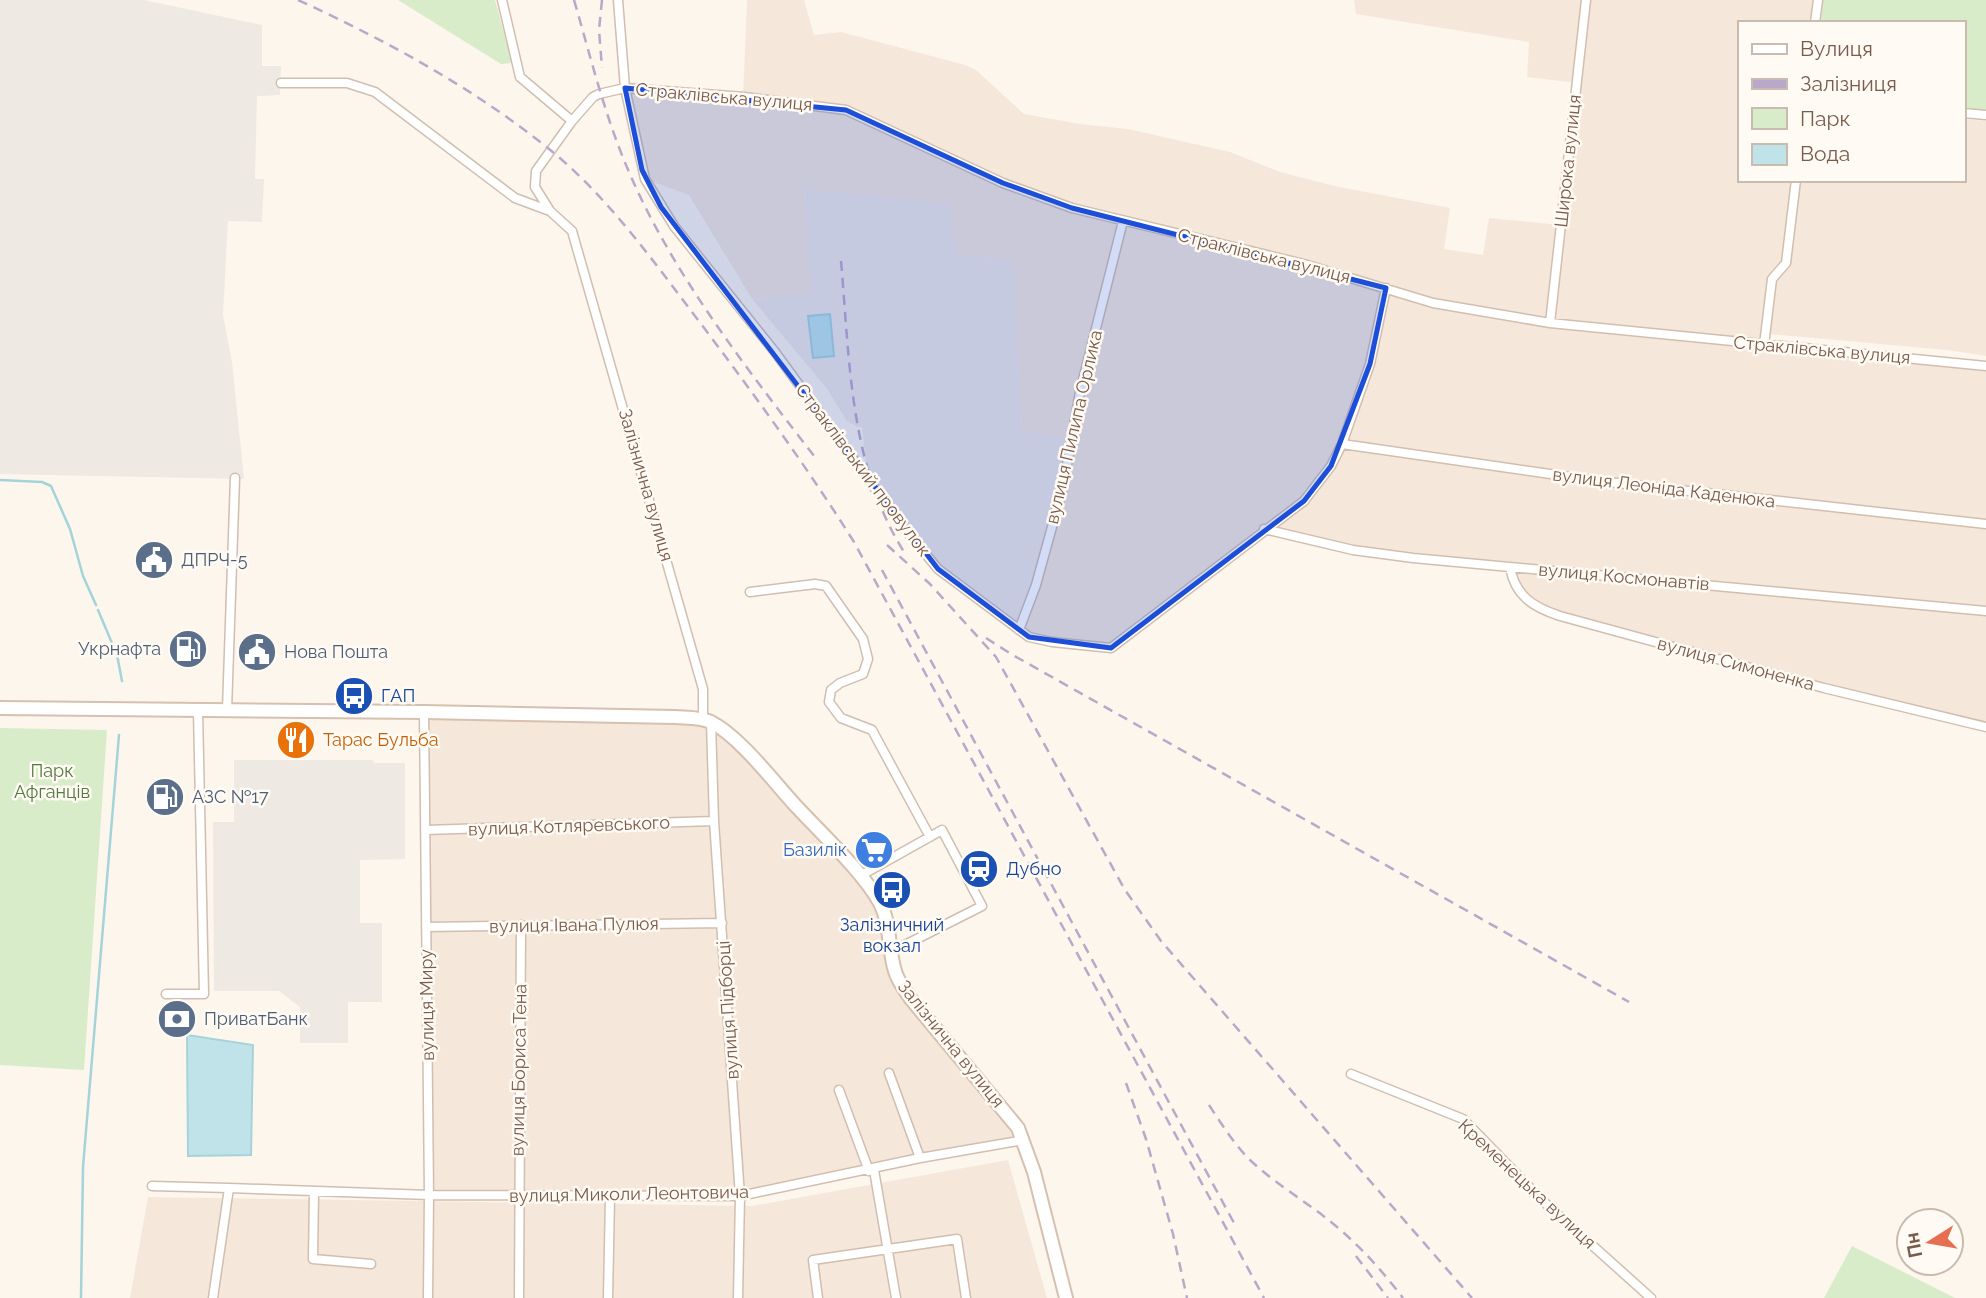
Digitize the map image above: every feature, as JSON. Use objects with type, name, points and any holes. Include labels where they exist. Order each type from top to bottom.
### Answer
[{"type":"main road","points":[[0,708],[424,712],[707,720]]},
{"type":"main road","name":"Залізнична вулиця","points":[[707,720],[740,746],[860,876],[882,908],[896,974],[911,999],[1004,1109],[1024,1140],[1045,1209],[1066,1298]]},
{"type":"street","points":[[502,0],[520,77],[572,121]]},
{"type":"street","name":"Страклівський провулок","points":[[618,0],[625,88],[642,170],[654,196],[674,226],[775,352],[903,527],[937,569],[1030,637],[1111,648],[1304,500],[1331,466],[1342,444],[1370,364],[1386,288]]},
{"type":"street","name":"Широка вулиця","points":[[1550,323],[1586,0]]},
{"type":"street","points":[[1815,21],[1818,0]]},
{"type":"street","points":[[281,83],[335,82],[366,88],[429,131],[515,198],[550,211]]},
{"type":"street","name":"Страклівська вулиця","points":[[550,211],[535,187],[535,174],[572,121],[593,97],[625,88],[744,97],[846,110],[1003,183],[1072,208],[1304,264],[1433,303],[1550,323],[1986,366]]},
{"type":"street","points":[[1965,113],[1986,115]]},
{"type":"street","points":[[1764,345],[1772,279],[1786,263],[1796,182]]},
{"type":"street","name":"Залізнична вулиця","points":[[550,211],[572,231],[580,253],[703,689],[707,720]]},
{"type":"street","name":"вулиця Пилипа Орлика","points":[[1019,630],[1036,585],[1063,487],[1080,393],[1123,221]]},
{"type":"street","name":"вулиця Леоніда Каденюка","points":[[1342,444],[1586,479],[1986,524]]},
{"type":"street","points":[[227,710],[234,478]]},
{"type":"street","name":"вулиця Космонавтів","points":[[1264,529],[1353,550],[1986,611]]},
{"type":"street","name":"вулиця Симоненка","points":[[1510,567],[1514,585],[1527,601],[1539,609],[1824,688],[1986,727]]},
{"type":"street","points":[[750,592],[815,584],[826,586],[830,590],[843,614],[863,639],[868,659],[863,674],[840,683],[831,690],[829,702],[841,718],[872,730],[930,837]]},
{"type":"street","points":[[166,994],[204,994],[198,710]]},
{"type":"street","name":"вулиця Миру","points":[[424,712],[428,1298]]},
{"type":"street","name":"вулиця Підборці","points":[[707,720],[740,1196],[738,1298]]},
{"type":"street","name":"вулиця Котляревського","points":[[425,830],[714,821]]},
{"type":"street","points":[[860,876],[942,830],[982,906],[891,952]]},
{"type":"street","name":"вулиця Івана Пулюя","points":[[426,927],[722,923]]},
{"type":"street","name":"вулиця Бориса Тена","points":[[519,1298],[521,925]]},
{"type":"street","points":[[889,1073],[920,1158]]},
{"type":"street","name":"Кременецька вулиця","points":[[1351,1074],[1463,1119],[1544,1202],[1651,1298]]},
{"type":"street","points":[[839,1090],[872,1170],[890,1249],[896,1298]]},
{"type":"street","name":"вулиця Миколи Леонтовича","points":[[152,1186],[429,1195],[740,1196],[920,1158],[1024,1140]]},
{"type":"street","points":[[213,1298],[229,1188]]},
{"type":"street","points":[[314,1192],[313,1259],[371,1264]]},
{"type":"street","points":[[608,1298],[610,1196]]},
{"type":"street","points":[[818,1298],[813,1260],[957,1239],[966,1298]]},
{"type":"highlighted area","points":[[625,88],[846,110],[1003,183],[1072,208],[1386,288],[1370,364],[1331,466],[1304,501],[1111,648],[1029,637],[938,569],[661,207],[642,170]]},
{"type":"shaded area","points":[[0,0],[144,0],[262,25],[262,66],[281,66],[280,95],[257,96],[255,179],[264,179],[262,222],[228,221],[223,315],[232,362],[244,479],[0,474]]},
{"type":"shaded area","points":[[747,0],[804,0],[814,35],[841,32],[965,65],[976,70],[1024,114],[1128,129],[1230,152],[1280,172],[1339,187],[1450,208],[1444,249],[1483,255],[1489,218],[1561,225],[1577,83],[1527,77],[1529,42],[1356,14],[1354,0],[1818,0],[1815,21],[1738,21],[1738,182],[1796,182],[1786,263],[1772,279],[1764,345],[1986,366],[1986,727],[1584,623],[1527,601],[1509,567],[1413,558],[1264,529],[1111,648],[1052,642],[1019,630],[1071,440],[1021,431],[1013,260],[956,254],[804,189],[812,293],[752,299],[689,195],[645,179],[625,88],[743,97]]},
{"type":"shaded area","points":[[1965,119],[1986,121],[1986,356],[1769,334],[1775,281],[1790,266],[1800,182],[1965,182]]},
{"type":"shaded area","points":[[804,189],[950,204],[956,254],[1014,260],[1021,430],[1072,440],[1063,487],[1019,630],[938,569],[868,479],[862,427],[846,420],[828,390],[752,299],[811,293]]},
{"type":"shaded area","points":[[424,712],[675,717],[718,727],[872,892],[894,967],[1024,1140],[740,1196],[429,1195]]},
{"type":"shaded area","points":[[234,760],[373,760],[374,763],[405,763],[405,859],[360,860],[360,923],[382,923],[382,1002],[348,1002],[348,1043],[300,1043],[300,1007],[279,991],[214,991],[213,822],[234,822]]},
{"type":"shaded area","points":[[1008,1160],[1047,1298],[130,1298],[148,1197],[752,1206]]},
{"type":"green space","points":[[398,0],[495,0],[512,63],[501,64]]},
{"type":"green space","points":[[1823,0],[1986,0],[1986,111],[1965,109],[1965,21],[1821,21]]},
{"type":"green space","name":"Парк Афганців","points":[[0,728],[107,730],[84,1070],[0,1065]]},
{"type":"green space","points":[[1852,1246],[1895,1268],[1895,1277],[1913,1277],[1955,1298],[1824,1298]]},
{"type":"water","points":[[830,314],[834,356],[813,358],[808,316]]},
{"type":"water","points":[[187,1035],[253,1045],[251,1155],[188,1156]]},
{"type":"waterway","points":[[0,480],[42,482],[51,486],[70,529],[83,576],[96,605]]},
{"type":"waterway","points":[[98,610],[117,655],[122,681]]},
{"type":"waterway","points":[[81,1298],[83,1167],[119,735]]},
{"type":"railway","points":[[298,0],[364,32],[459,85],[520,126],[570,167],[627,228],[757,399],[854,542],[1264,1298]]},
{"type":"railway","points":[[574,0],[613,130],[647,210],[690,286],[818,461]]},
{"type":"railway","points":[[602,0],[599,30],[602,68]]},
{"type":"railway","points":[[841,261],[850,375],[863,450],[887,521],[906,555]]},
{"type":"railway","points":[[887,545],[930,584],[996,657],[1125,890],[1161,941],[1472,1298]]},
{"type":"railway","points":[[882,570],[1234,1223]]},
{"type":"railway","points":[[986,638],[1629,1002]]},
{"type":"railway","points":[[1126,1083],[1146,1139],[1173,1234],[1187,1298]]},
{"type":"railway","points":[[1209,1105],[1247,1157],[1346,1235],[1403,1298]]},
{"type":"railway","points":[[1356,1256],[1388,1298]]},
{"type":"place","name":"ДПРЧ-5","points":[[154,560]]},
{"type":"place","name":"Укрнафта","points":[[188,649]]},
{"type":"place","name":"Нова Пошта","points":[[257,652]]},
{"type":"place","name":"ГАП","points":[[354,696]]},
{"type":"place","name":"Тарас Бульба","points":[[296,740]]},
{"type":"place","name":"АЗС №17","points":[[165,797]]},
{"type":"place","name":"Базилік","points":[[874,850]]},
{"type":"place","name":"Дубно","points":[[979,869]]},
{"type":"place","name":"Залізничний вокзал","points":[[892,890]]},
{"type":"place","name":"ПриватБанк","points":[[177,1019]]}]
